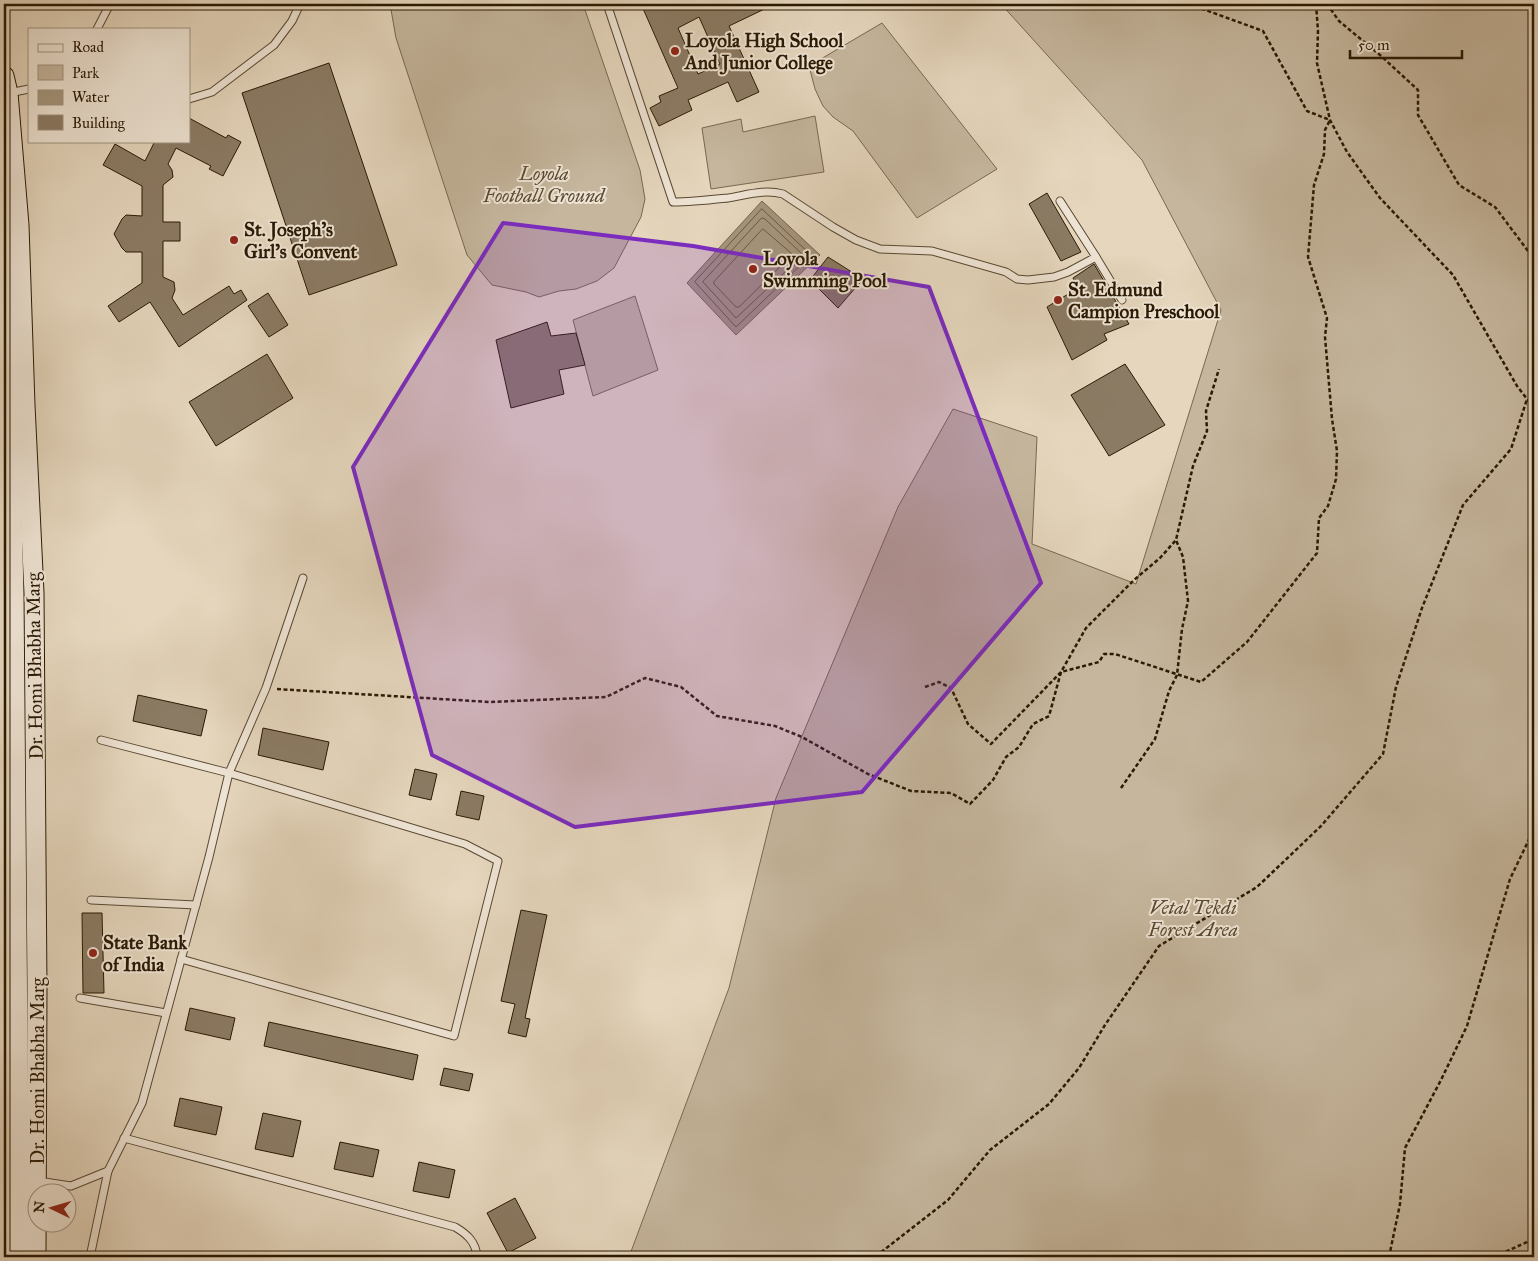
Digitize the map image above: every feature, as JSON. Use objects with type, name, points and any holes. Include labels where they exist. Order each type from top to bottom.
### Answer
[{"type":"main road","name":"Dr. Homi Bhabha Marg","points":[[6,85],[19,225],[24,396],[34,593],[37,977],[36,1257]]},
{"type":"main road","name":"Dr. Homi Bhabha Marg","points":[[4,248],[7,297],[8,573],[14,640],[11,1167],[18,1257]]},
{"type":"main road","points":[[8,573],[33,572]]},
{"type":"main road","points":[[9,595],[34,593]]},
{"type":"main road","points":[[14,640],[35,638]]},
{"type":"lane","points":[[98,28],[110,4]]},
{"type":"lane","points":[[190,99],[212,92],[274,45],[292,21],[300,4]]},
{"type":"lane","points":[[606,4],[673,202],[703,201],[763,191],[783,194],[856,240],[880,249],[932,251],[1006,272],[1018,279],[1054,278],[1096,257]]},
{"type":"lane","points":[[6,85],[28,89]]},
{"type":"lane","points":[[1060,201],[1122,300]]},
{"type":"lane","points":[[90,1257],[108,1172],[142,1103],[196,905],[229,773],[266,688],[303,578]]},
{"type":"lane","points":[[102,740],[229,773],[465,844],[498,861],[454,1036],[181,959]]},
{"type":"lane","points":[[91,900],[196,905]]},
{"type":"lane","points":[[80,998],[166,1013]]},
{"type":"lane","points":[[124,1138],[455,1227],[465,1233],[473,1242],[477,1257]]},
{"type":"lane","points":[[37,1181],[71,1186],[108,1172]]},
{"type":"path","points":[[1189,4],[1264,31],[1307,111],[1330,120]]},
{"type":"path","points":[[1316,4],[1318,31],[1317,63],[1330,120],[1347,152],[1380,198],[1453,275],[1517,386],[1534,408]]},
{"type":"path","points":[[1327,4],[1339,21],[1418,90],[1418,115],[1459,185],[1495,207],[1534,259]]},
{"type":"path","points":[[925,687],[939,682],[951,688],[968,724],[991,744],[1061,672],[1099,662],[1104,654],[1115,654],[1200,682],[1248,642],[1317,553],[1319,518],[1328,506],[1336,478],[1337,451],[1327,368],[1325,337],[1327,318],[1308,257],[1314,185],[1324,154],[1324,130],[1330,120]]},
{"type":"path","points":[[266,688],[490,702],[606,696],[645,678],[681,687],[717,716],[775,726],[802,737],[868,774],[911,791],[951,793],[970,804],[993,780],[1006,757],[1019,747],[1033,724],[1049,716],[1061,672],[1086,628],[1134,580],[1160,558],[1176,540],[1193,466],[1206,431],[1206,411],[1219,369]]},
{"type":"path","points":[[869,1257],[880,1253],[948,1200],[990,1150],[1049,1104],[1079,1068],[1105,1025],[1159,946],[1257,887],[1321,826],[1383,754],[1396,687],[1422,608],[1463,505],[1512,449],[1527,399]]},
{"type":"path","points":[[1121,788],[1155,739],[1168,691],[1177,674],[1182,629],[1188,601],[1183,557],[1176,540]]},
{"type":"path","points":[[1389,1257],[1400,1204],[1405,1148],[1441,1080],[1466,1026],[1510,878],[1534,829]]},
{"type":"path","points":[[1494,1257],[1527,1242],[1534,1234]]},
{"type":"highlighted area","points":[[503,223],[693,246],[929,287],[1041,583],[862,792],[575,827],[432,755],[353,467]]},
{"type":"green space","name":"Loyola Football Ground","points":[[390,4],[583,4],[640,170],[645,199],[641,217],[614,268],[597,281],[576,289],[559,291],[539,297],[526,292],[492,285],[467,255],[396,38]]},
{"type":"green space","name":"Vetal Tekdi Forest Area","points":[[1001,4],[1534,4],[1534,1257],[629,1257],[729,988],[776,798],[898,507],[953,409],[1037,437],[1032,544],[1136,584],[1221,310],[1142,160]]},
{"type":"green space","points":[[882,23],[997,169],[917,218],[853,131],[833,117],[823,106],[815,89],[809,66]]},
{"type":"green space","points":[[815,116],[824,172],[711,189],[702,128],[741,119],[743,132]]},
{"type":"green space","points":[[635,296],[658,370],[593,396],[573,320]]},
{"type":"water","name":"Loyola Swimming Pool","points":[[762,201],[820,255],[736,335],[687,283]]},
{"type":"building","name":"Loyola High School And Junior College","points":[[641,4],[775,4],[729,26],[759,92],[737,102],[728,82],[688,100],[692,110],[659,126],[650,108],[661,102],[659,96],[678,88]],"holes":[[[699,17],[720,64],[698,74],[678,28]]]},
{"type":"building","points":[[329,63],[397,265],[309,295],[242,93]]},
{"type":"building","points":[[190,119],[226,138],[228,135],[241,142],[223,176],[209,169],[211,166],[176,148],[168,164],[172,170],[173,177],[163,185],[163,222],[180,222],[180,241],[163,241],[163,277],[174,282],[175,290],[172,298],[183,315],[229,286],[234,294],[241,290],[247,300],[179,347],[150,302],[119,322],[108,306],[142,283],[142,252],[126,252],[114,234],[126,215],[142,216],[142,186],[103,165],[115,144],[145,161],[154,142],[190,142]]},
{"type":"building","points":[[1047,193],[1081,252],[1061,261],[1029,204]]},
{"type":"building","points":[[828,257],[863,279],[838,308],[810,280]]},
{"type":"building","points":[[1094,264],[1129,324],[1104,334],[1107,340],[1072,360],[1047,307],[1078,288],[1073,278]]},
{"type":"building","points":[[268,293],[288,325],[269,337],[248,306]]},
{"type":"building","points":[[547,322],[551,336],[576,333],[585,365],[559,370],[564,394],[511,408],[496,340]]},
{"type":"building","points":[[267,354],[293,398],[216,446],[189,402]]},
{"type":"building","points":[[1125,364],[1165,425],[1109,456],[1071,395]]},
{"type":"building","points":[[138,695],[207,710],[201,736],[133,721]]},
{"type":"building","points":[[263,728],[329,742],[323,770],[258,755]]},
{"type":"building","points":[[415,769],[437,774],[431,800],[409,795]]},
{"type":"building","points":[[461,791],[484,796],[479,820],[456,815]]},
{"type":"building","points":[[521,910],[547,915],[525,1018],[530,1019],[526,1037],[508,1033],[515,1004],[501,1001]]},
{"type":"building","name":"State Bank of India","points":[[82,913],[102,913],[104,993],[83,993]]},
{"type":"building","points":[[190,1008],[235,1018],[230,1040],[185,1030]]},
{"type":"building","points":[[269,1022],[418,1055],[413,1080],[264,1046]]},
{"type":"building","points":[[444,1068],[473,1074],[469,1091],[440,1085]]},
{"type":"building","points":[[180,1098],[222,1107],[216,1135],[174,1126]]},
{"type":"building","points":[[263,1113],[301,1121],[293,1157],[255,1149]]},
{"type":"building","points":[[340,1142],[379,1150],[373,1177],[334,1169]]},
{"type":"building","points":[[419,1162],[455,1170],[449,1198],[413,1191]]},
{"type":"building","points":[[515,1198],[536,1238],[508,1253],[487,1213]]},
{"type":"place","name":"Loyola High School And Junior College","points":[[675,51]]},
{"type":"place","name":"St. Joseph's Girl's Convent","points":[[234,240]]},
{"type":"place","name":"Loyola Swimming Pool","points":[[753,269]]},
{"type":"place","name":"St. Edmund Campion Preschool","points":[[1058,300]]},
{"type":"place","name":"State Bank of India","points":[[93,953]]}]
